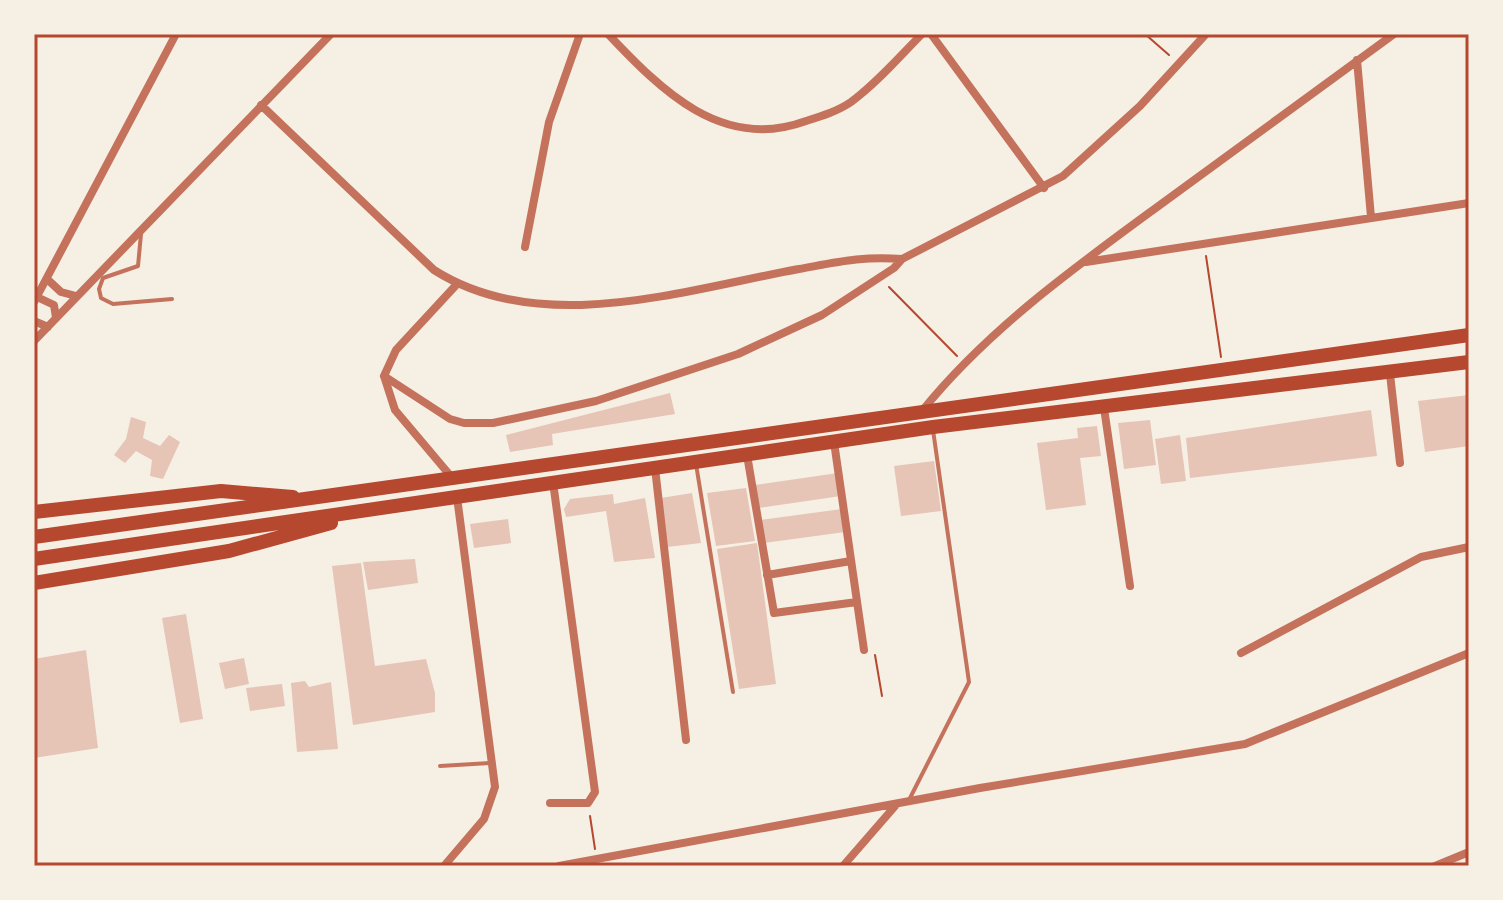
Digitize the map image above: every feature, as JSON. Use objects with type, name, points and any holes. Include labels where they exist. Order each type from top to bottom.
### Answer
[{"type":"highway","points":[[34,537],[1469,335]]},
{"type":"highway","points":[[34,559],[933,427],[1390,374],[1469,362]]},
{"type":"highway","points":[[34,512],[221,491],[309,499]]},
{"type":"highway","points":[[34,583],[229,551],[378,509]]},
{"type":"street","points":[[56,318],[54,305],[36,300],[176,34]]},
{"type":"street","points":[[34,341],[331,34]]},
{"type":"street","points":[[525,247],[549,122],[580,34]]},
{"type":"street","points":[[608,34],[660,87],[694,113],[738,128],[756,129],[799,124],[844,106],[922,34]]},
{"type":"street","points":[[931,34],[1044,188]]},
{"type":"street","points":[[384,376],[450,419],[477,424],[596,401],[738,354],[822,315],[902,259],[1063,176],[1114,130],[1206,34]]},
{"type":"street","points":[[921,412],[964,363],[1004,325],[1083,263],[1394,34]]},
{"type":"street","points":[[1357,60],[1371,217]]},
{"type":"street","points":[[261,105],[434,270],[458,283],[510,299],[566,307],[715,286],[865,256],[902,259]]},
{"type":"street","points":[[1083,263],[1469,203]]},
{"type":"street","points":[[47,279],[61,292],[76,296]]},
{"type":"street","points":[[455,480],[395,410],[384,376],[396,350],[458,283]]},
{"type":"street","points":[[34,321],[48,327]]},
{"type":"street","points":[[1390,374],[1400,463]]},
{"type":"street","points":[[1104,408],[1130,586]]},
{"type":"street","points":[[834,442],[864,650]]},
{"type":"street","points":[[747,455],[771,608],[780,614],[857,602]]},
{"type":"street","points":[[655,468],[686,740]]},
{"type":"street","points":[[550,803],[588,803],[595,797],[552,481]]},
{"type":"street","points":[[444,866],[490,810],[495,787],[457,497]]},
{"type":"street","points":[[1241,653],[1421,557],[1469,547]]},
{"type":"street","points":[[767,575],[851,561]]},
{"type":"street","points":[[559,866],[1245,744],[1469,653]]},
{"type":"street","points":[[843,866],[896,805]]},
{"type":"street","points":[[1435,866],[1456,862],[1469,852]]},
{"type":"lane","points":[[141,228],[138,266],[103,278],[99,289],[101,298],[113,304],[172,299]]},
{"type":"lane","points":[[908,802],[969,682],[933,427]]},
{"type":"lane","points":[[696,462],[733,692]]},
{"type":"lane","points":[[440,766],[493,763]]},
{"type":"path","points":[[1145,34],[1179,64]]},
{"type":"path","points":[[1205,246],[1223,370]]},
{"type":"path","points":[[879,278],[964,363]]},
{"type":"path","points":[[588,803],[597,859]]},
{"type":"building","points":[[670,393],[675,414],[552,434],[553,445],[510,452],[506,435]]},
{"type":"building","points":[[1469,395],[1469,446],[1425,452],[1418,401]]},
{"type":"building","points":[[1371,410],[1377,456],[1190,478],[1186,438]]},
{"type":"building","points":[[131,417],[146,422],[143,438],[160,446],[169,435],[180,442],[163,479],[150,476],[152,460],[136,451],[125,463],[114,455],[126,439]]},
{"type":"building","points":[[1150,420],[1156,465],[1124,469],[1118,423]]},
{"type":"building","points":[[1097,426],[1101,456],[1080,458],[1086,505],[1046,510],[1037,443],[1078,438],[1077,428]]},
{"type":"building","points":[[1180,435],[1186,481],[1161,484],[1155,439]]},
{"type":"building","points":[[934,461],[941,511],[901,516],[894,466]]},
{"type":"building","points":[[838,473],[841,496],[759,508],[755,485]]},
{"type":"building","points":[[746,488],[755,541],[716,546],[707,493]]},
{"type":"building","points":[[692,493],[701,543],[667,547],[661,498]]},
{"type":"building","points":[[613,494],[614,504],[645,498],[655,558],[614,562],[606,511],[566,517],[564,509],[570,499]]},
{"type":"building","points":[[842,509],[845,532],[764,543],[761,520]]},
{"type":"building","points":[[508,519],[511,543],[474,548],[470,524]]},
{"type":"building","points":[[757,543],[776,684],[739,689],[717,549]]},
{"type":"building","points":[[415,559],[418,583],[368,590],[363,562]]},
{"type":"building","points":[[361,563],[375,666],[426,659],[435,693],[435,712],[353,725],[332,566]]},
{"type":"building","points":[[186,614],[203,719],[180,723],[162,618]]},
{"type":"building","points":[[86,650],[98,748],[34,758],[34,659]]},
{"type":"building","points":[[244,658],[249,684],[225,689],[219,663]]},
{"type":"building","points":[[305,681],[309,687],[331,682],[338,749],[297,752],[291,683]]},
{"type":"building","points":[[282,684],[285,706],[250,711],[246,688]]}]
